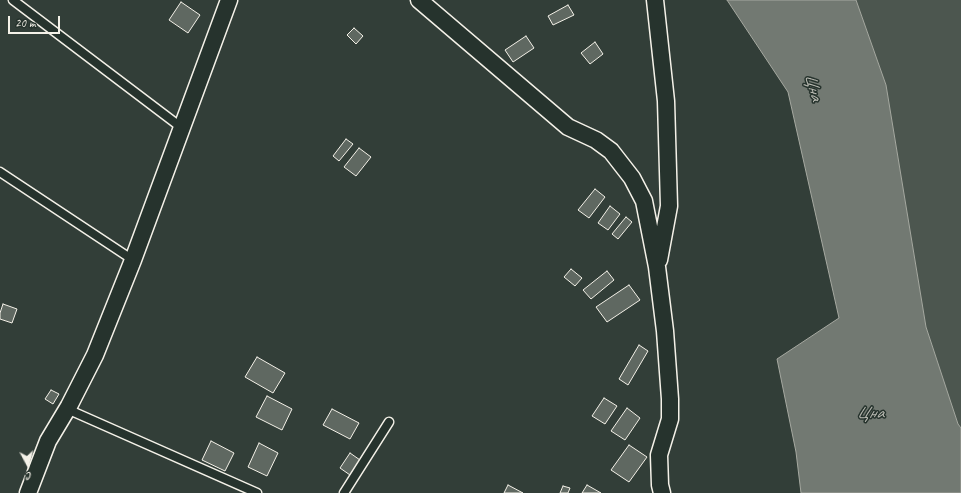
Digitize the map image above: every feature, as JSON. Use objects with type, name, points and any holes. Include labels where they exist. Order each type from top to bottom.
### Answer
[{"type":"street","points":[[28,493],[48,441],[67,409],[95,355],[134,260],[229,0]]},
{"type":"street","points":[[419,0],[568,127],[596,140],[611,151],[632,178],[644,202],[657,267],[665,331],[670,399],[670,419],[659,455],[660,485],[662,493]]},
{"type":"street","points":[[655,0],[666,101],[670,206],[657,267]]},
{"type":"lane","points":[[13,0],[182,128]]},
{"type":"lane","points":[[0,172],[134,260]]},
{"type":"lane","points":[[67,409],[257,493]]},
{"type":"lane","points":[[344,493],[389,422]]},
{"type":"shaded area","points":[[856,0],[961,0],[961,428],[958,424],[926,327],[886,85]]},
{"type":"water","name":"Цна","points":[[727,0],[856,0],[886,85],[926,327],[958,424],[961,428],[961,493],[801,493],[796,452],[777,359],[839,318],[788,92]]},
{"type":"building","points":[[181,2],[200,15],[188,33],[169,20]]},
{"type":"building","points":[[568,5],[574,15],[553,25],[548,16]]},
{"type":"building","points":[[354,28],[363,36],[356,44],[347,35]]},
{"type":"building","points":[[526,36],[534,48],[513,62],[505,50]]},
{"type":"building","points":[[595,42],[603,54],[590,64],[581,53]]},
{"type":"building","points":[[346,139],[353,144],[339,161],[333,156]]},
{"type":"building","points":[[359,148],[371,157],[356,176],[344,167]]},
{"type":"building","points":[[595,189],[605,197],[589,218],[578,210]]},
{"type":"building","points":[[610,206],[620,214],[608,230],[598,223]]},
{"type":"building","points":[[626,217],[632,222],[618,239],[612,234]]},
{"type":"building","points":[[571,269],[582,278],[575,286],[564,277]]},
{"type":"building","points":[[607,271],[614,280],[591,299],[583,290]]},
{"type":"building","points":[[629,285],[640,300],[607,322],[596,307]]},
{"type":"building","points":[[3,304],[17,309],[12,323],[0,319]]},
{"type":"building","points":[[639,345],[648,351],[628,385],[619,379]]},
{"type":"building","points":[[257,357],[285,373],[273,393],[245,377]]},
{"type":"building","points":[[51,390],[59,394],[53,404],[45,399]]},
{"type":"building","points":[[267,396],[292,409],[282,430],[256,417]]},
{"type":"building","points":[[604,398],[617,406],[605,424],[592,416]]},
{"type":"building","points":[[627,408],[640,418],[625,440],[611,431]]},
{"type":"building","points":[[332,409],[359,423],[350,439],[323,425]]},
{"type":"building","points":[[211,441],[234,453],[225,471],[202,460]]},
{"type":"building","points":[[259,443],[278,453],[267,476],[248,467]]},
{"type":"building","points":[[629,445],[647,457],[629,482],[611,470]]},
{"type":"building","points":[[350,453],[360,460],[350,475],[340,468]]},
{"type":"building","points":[[508,485],[523,493],[504,493]]},
{"type":"building","points":[[587,485],[601,493],[582,493]]},
{"type":"building","points":[[563,486],[570,488],[568,493],[560,493]]}]
